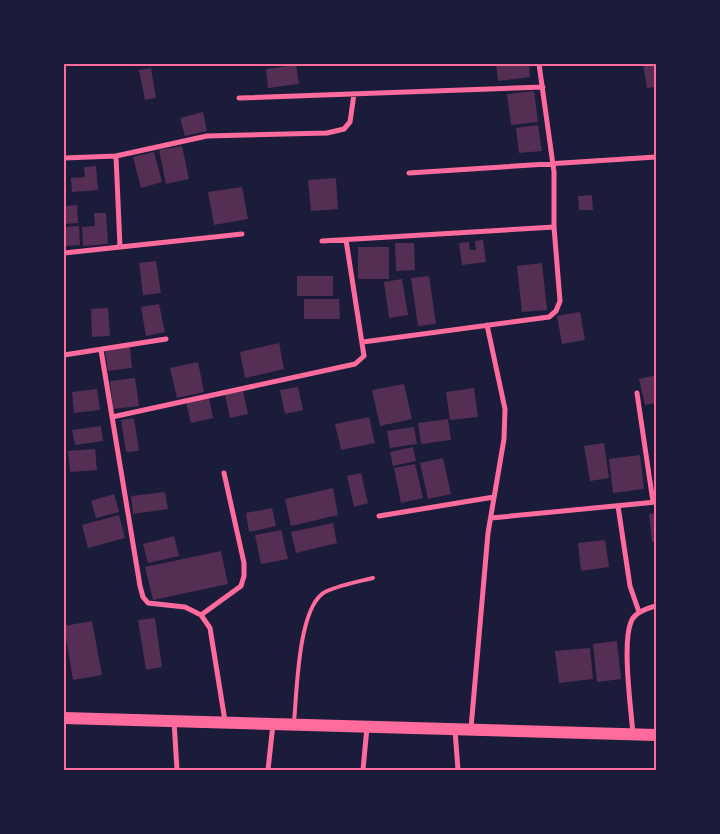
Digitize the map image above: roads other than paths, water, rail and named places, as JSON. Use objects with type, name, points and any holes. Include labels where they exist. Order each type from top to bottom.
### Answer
[{"type":"main road","points":[[64,718],[656,735]]},
{"type":"street","points":[[362,342],[549,317],[556,311],[560,301],[554,227],[554,165],[539,64]]},
{"type":"street","points":[[239,98],[543,87]]},
{"type":"street","points":[[64,158],[116,156],[207,136],[327,133],[344,129],[350,122],[354,94]]},
{"type":"street","points":[[116,156],[120,246]]},
{"type":"street","points":[[409,173],[656,157]]},
{"type":"street","points":[[322,241],[554,227]]},
{"type":"street","points":[[64,253],[242,234]]},
{"type":"street","points":[[112,417],[355,364],[364,356],[346,240]]},
{"type":"street","points":[[471,730],[491,518],[504,439],[505,409],[487,325]]},
{"type":"street","points":[[64,355],[166,339]]},
{"type":"street","points":[[101,350],[143,597],[148,603],[185,607],[202,615],[210,628],[225,722]]},
{"type":"street","points":[[491,518],[655,502],[636,393]]},
{"type":"street","points":[[202,615],[241,586],[244,576],[244,563],[224,473]]},
{"type":"street","points":[[379,516],[494,497]]},
{"type":"street","points":[[618,506],[630,586],[639,612]]},
{"type":"street","points":[[633,734],[626,642],[631,620],[639,612],[656,606]]},
{"type":"street","points":[[174,721],[177,770]]},
{"type":"street","points":[[268,770],[273,724]]},
{"type":"street","points":[[362,770],[367,727]]},
{"type":"street","points":[[455,729],[458,770]]},
{"type":"lane","points":[[294,724],[304,628],[312,603],[324,592],[373,578]]}]
